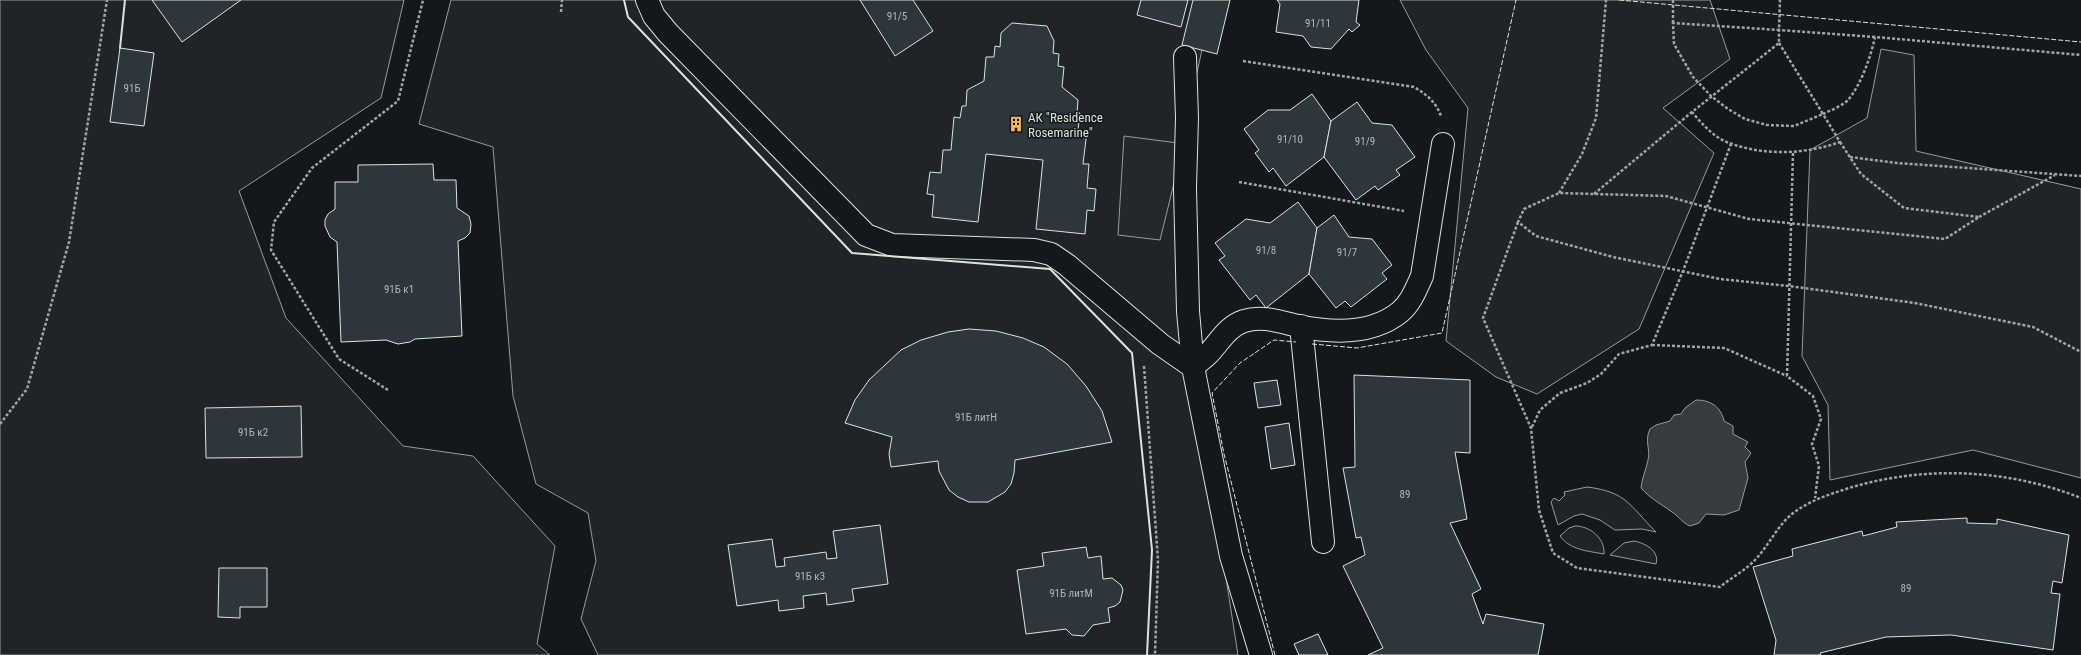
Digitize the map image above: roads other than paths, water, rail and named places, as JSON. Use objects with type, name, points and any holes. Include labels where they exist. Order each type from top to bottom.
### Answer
[{"type":"lane","points":[[647,0],[654,16],[668,33],[866,235],[892,245],[1034,250],[1051,254],[1067,265],[1176,356],[1193,367]]},
{"type":"lane","points":[[1185,57],[1187,118],[1184,188],[1188,311],[1193,367],[1231,556],[1261,655]]},
{"type":"lane","points":[[1193,367],[1208,354],[1228,330],[1244,321],[1265,318],[1301,326],[1343,331],[1378,325],[1400,311],[1414,295],[1422,276],[1443,144]]},
{"type":"lane","points":[[1301,326],[1323,542]]},
{"type":"place","name":"АК \"Residence Rosemarine\"","points":[[1016,124]]}]
